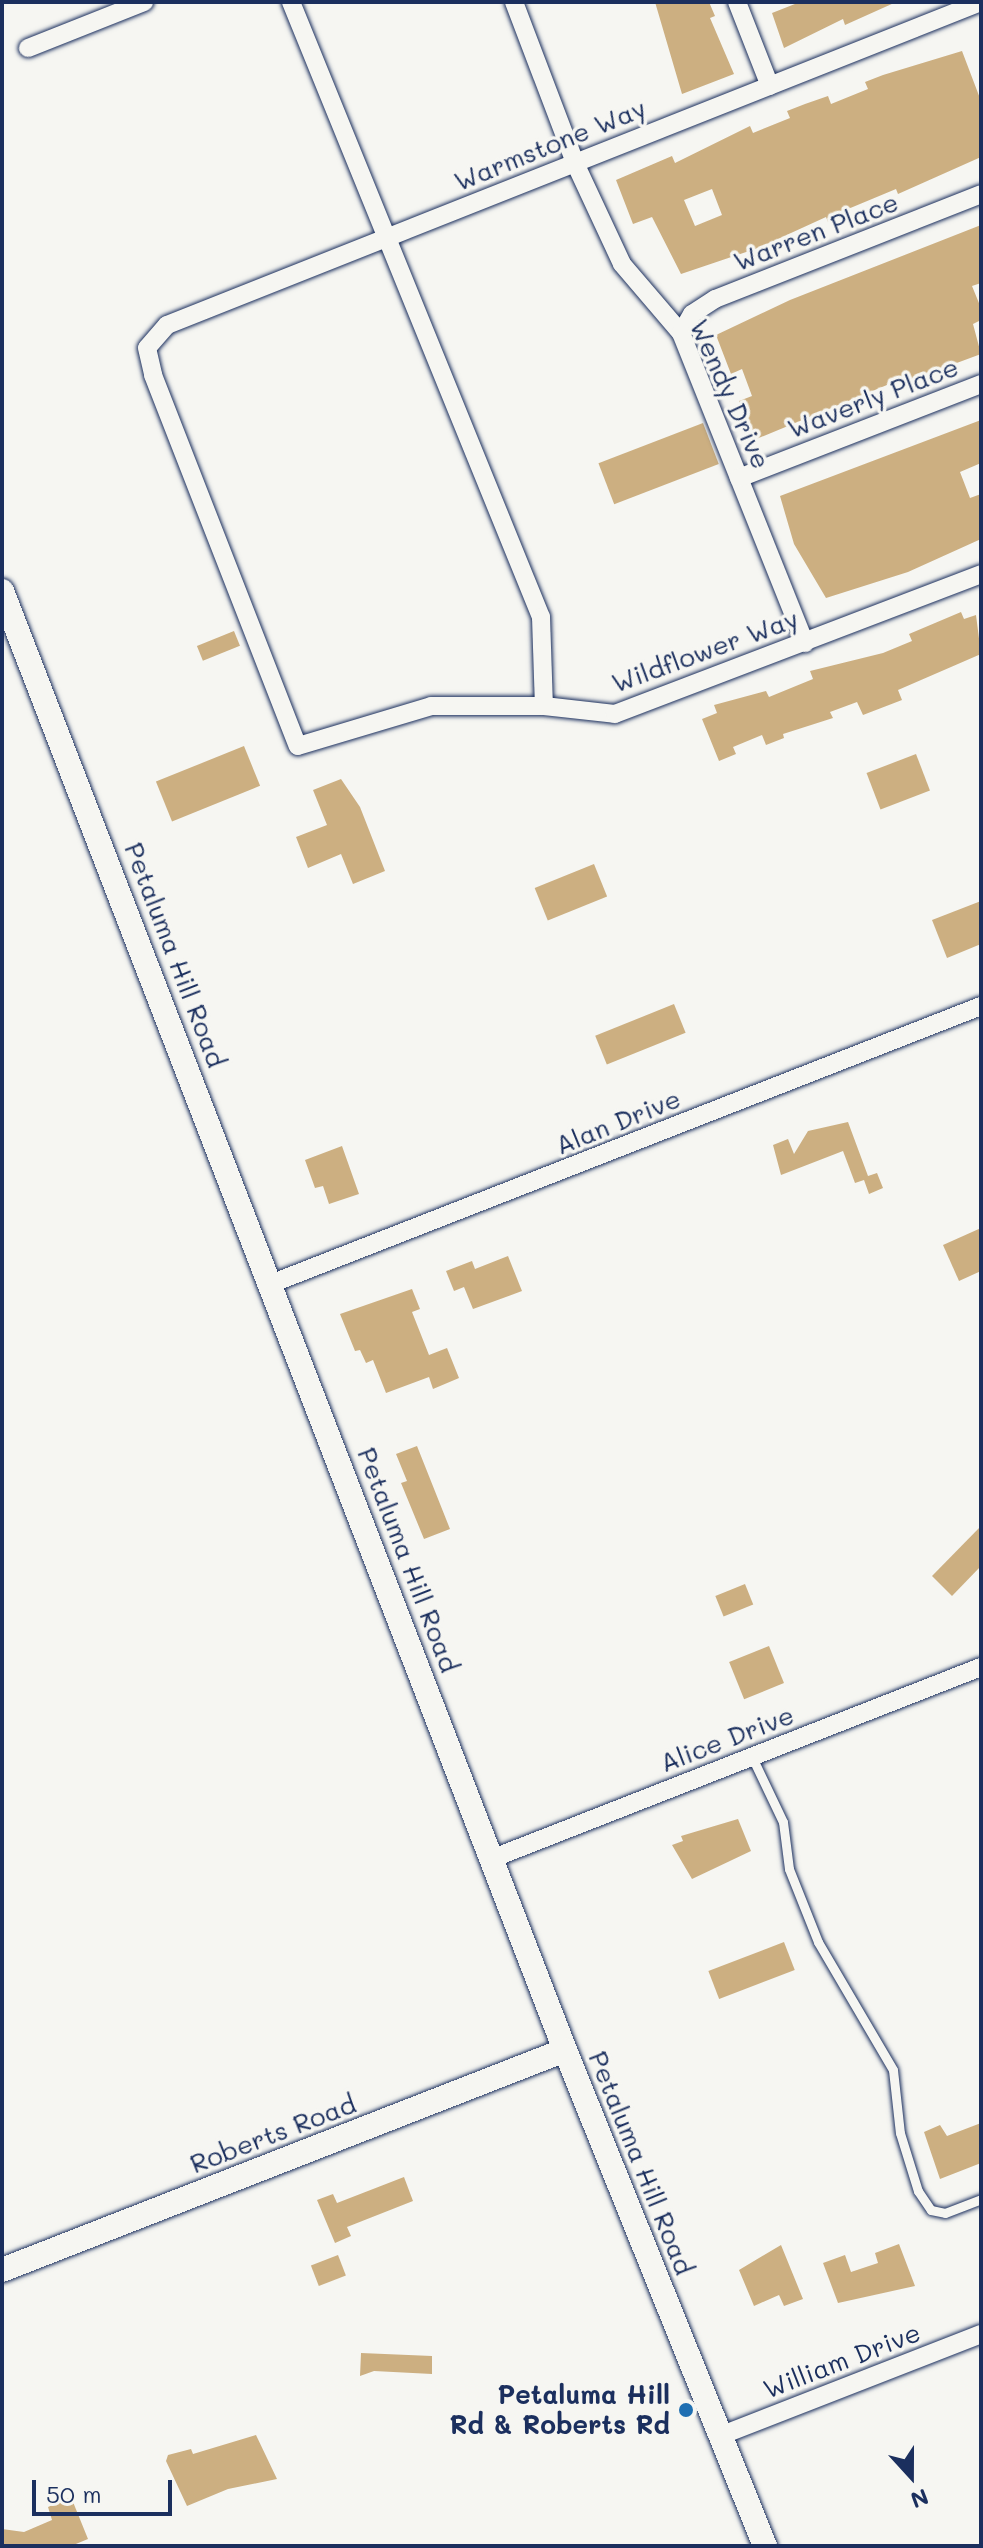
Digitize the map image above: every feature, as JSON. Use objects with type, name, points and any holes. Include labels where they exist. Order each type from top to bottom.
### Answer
[{"type":"main road","name":"Petaluma Hill Road","points":[[2,591],[273,1283],[565,2050],[765,2546]]},
{"type":"main road","name":"Roberts Road","points":[[2,2270],[565,2050]]},
{"type":"street","points":[[28,48],[144,2]]},
{"type":"street","points":[[291,2],[541,617],[544,706]]},
{"type":"street","name":"Wendy Drive","points":[[514,2],[575,163],[622,264],[681,333],[805,643]]},
{"type":"street","points":[[737,2],[770,86]]},
{"type":"street","name":"Warmstone Way","points":[[298,746],[153,375],[147,348],[167,325],[979,5]]},
{"type":"street","name":"Warren Place","points":[[681,333],[692,314],[715,299],[981,194]]},
{"type":"street","name":"Waverly Place","points":[[739,478],[981,384]]},
{"type":"street","name":"Wildflower Way","points":[[298,746],[431,706],[544,706],[615,714],[981,574]]},
{"type":"street","name":"Alan Drive","points":[[273,1283],[981,1006]]},
{"type":"street","name":"Alice Drive","points":[[491,1859],[981,1667]]},
{"type":"street","name":"William Drive","points":[[722,2435],[981,2334]]},
{"type":"lane","points":[[752,1757],[783,1822],[789,1869],[818,1942],[893,2070],[900,2133],[918,2191],[931,2210],[945,2213],[981,2199]]},
{"type":"building","points":[[655,2],[709,2],[715,16],[710,18],[734,74],[682,94]]},
{"type":"building","points":[[800,2],[894,3],[845,25],[843,19],[784,48],[772,13]]},
{"type":"building","points":[[962,51],[981,101],[981,157],[898,194],[896,189],[848,209],[850,214],[828,222],[826,217],[758,248],[681,274],[652,217],[633,224],[616,180],[672,156],[675,163],[750,126],[753,133],[790,118],[787,111],[805,104],[828,96],[831,104],[868,89],[865,82]],"holes":[[[712,189],[722,215],[695,226],[684,200]]]},
{"type":"building","points":[[981,225],[981,283],[972,286],[981,308],[981,320],[973,324],[981,354],[900,384],[899,380],[754,440],[739,401],[752,396],[742,369],[731,374],[716,335],[790,300]]},
{"type":"building","points":[[981,420],[981,463],[960,472],[970,498],[981,494],[981,539],[908,572],[826,598],[794,544],[780,496]]},
{"type":"building","points":[[703,423],[719,464],[614,504],[598,463]]},
{"type":"building","points":[[961,612],[964,619],[976,615],[981,654],[898,690],[902,700],[863,715],[857,702],[830,712],[833,718],[783,734],[784,738],[766,745],[762,735],[733,747],[736,754],[719,761],[702,719],[717,713],[714,705],[766,691],[769,697],[813,679],[810,671],[883,653],[912,641],[909,634]]},
{"type":"building","points":[[234,631],[240,646],[203,661],[197,646]]},
{"type":"building","points":[[244,746],[260,786],[172,821],[156,782]]},
{"type":"building","points":[[916,754],[930,790],[880,809],[867,773]]},
{"type":"building","points":[[341,779],[360,807],[385,871],[353,884],[341,854],[308,868],[296,837],[327,825],[313,790]]},
{"type":"building","points":[[594,864],[607,896],[548,920],[535,888]]},
{"type":"building","points":[[981,901],[981,944],[947,958],[932,920]]},
{"type":"building","points":[[674,1004],[686,1033],[607,1065],[595,1036]]},
{"type":"building","points":[[848,1122],[868,1176],[877,1173],[883,1188],[869,1194],[864,1180],[855,1183],[843,1151],[781,1175],[773,1145],[788,1139],[794,1154],[808,1131]]},
{"type":"building","points":[[342,1146],[359,1194],[329,1204],[323,1186],[315,1188],[305,1160]]},
{"type":"building","points":[[981,1228],[981,1271],[959,1281],[943,1245]]},
{"type":"building","points":[[508,1256],[522,1291],[473,1309],[464,1287],[454,1291],[446,1271],[472,1261],[475,1269]]},
{"type":"building","points":[[412,1289],[420,1309],[412,1312],[429,1355],[447,1348],[459,1378],[433,1389],[429,1377],[386,1393],[373,1360],[366,1363],[360,1350],[355,1351],[340,1314]]},
{"type":"building","points":[[417,1446],[450,1529],[424,1539],[401,1483],[407,1481],[396,1454]]},
{"type":"building","points":[[981,1526],[981,1566],[952,1596],[932,1576]]},
{"type":"building","points":[[745,1584],[753,1604],[724,1616],[715,1596]]},
{"type":"building","points":[[769,1646],[784,1683],[744,1699],[729,1662]]},
{"type":"building","points":[[738,1819],[751,1851],[692,1879],[672,1845],[683,1841],[681,1836]]},
{"type":"building","points":[[784,1942],[795,1970],[719,1999],[708,1971]]},
{"type":"building","points":[[981,2123],[981,2163],[940,2179],[924,2132],[940,2125],[947,2136]]},
{"type":"building","points":[[404,2177],[413,2201],[347,2227],[351,2236],[335,2243],[317,2200],[333,2194],[337,2203]]},
{"type":"building","points":[[899,2244],[915,2286],[838,2303],[823,2263],[845,2255],[851,2272],[878,2263],[875,2253]]},
{"type":"building","points":[[781,2245],[803,2299],[784,2306],[779,2295],[754,2306],[739,2270]]},
{"type":"building","points":[[338,2255],[346,2276],[319,2286],[311,2265]]},
{"type":"building","points":[[361,2353],[432,2356],[432,2374],[374,2371],[360,2376]]},
{"type":"building","points":[[256,2435],[277,2479],[228,2489],[187,2506],[166,2461],[168,2455],[191,2449],[193,2454]]},
{"type":"building","points":[[71,2497],[88,2539],[71,2546],[2,2546],[2,2529],[24,2532],[52,2520],[48,2507]]},
{"type":"place","name":"Petaluma Hill Rd & Roberts Rd","points":[[686,2410]]}]
